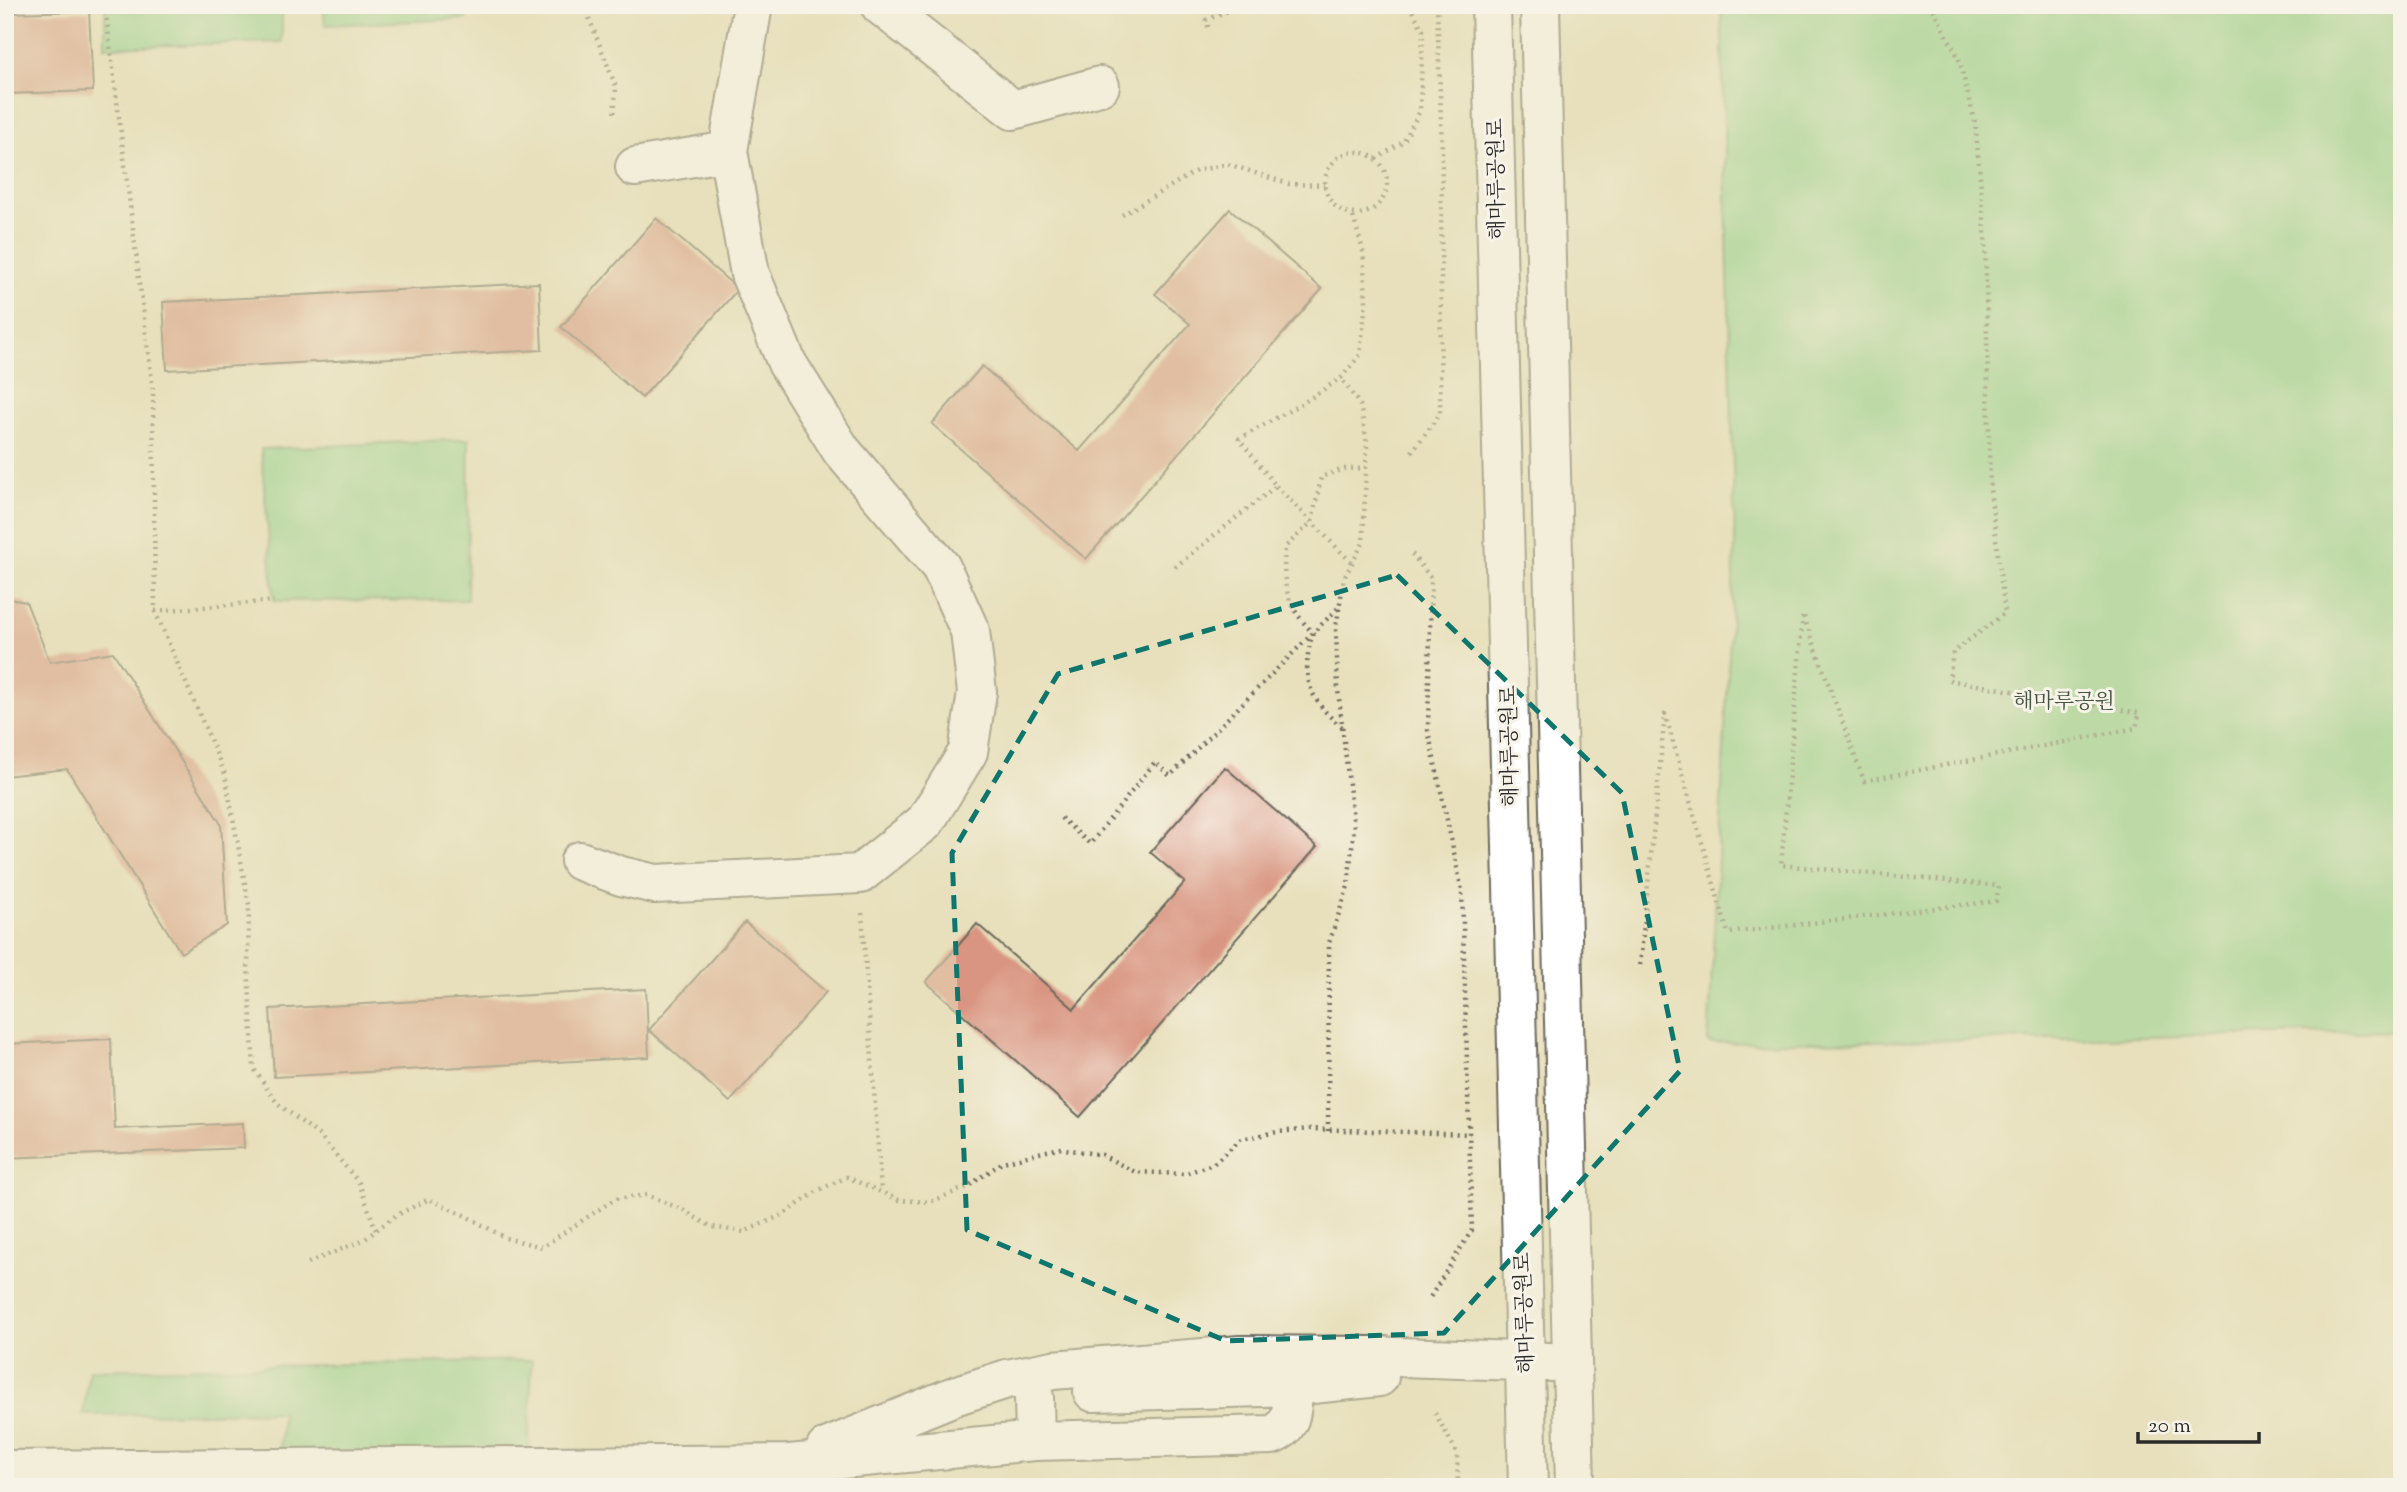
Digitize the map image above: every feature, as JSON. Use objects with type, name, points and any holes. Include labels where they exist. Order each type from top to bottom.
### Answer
[{"type":"street","points":[[580,861],[621,876],[655,884],[860,874],[925,822],[968,752],[977,692],[970,631],[941,567],[841,450],[787,363],[750,274],[728,152],[753,5]]},
{"type":"street","points":[[880,5],[1013,110],[1100,86]]},
{"type":"street","name":"해마루공원로","points":[[1491,5],[1528,1487]]},
{"type":"street","points":[[1540,5],[1575,1487]]},
{"type":"street","points":[[635,167],[728,152]]},
{"type":"street","points":[[789,1464],[957,1395],[1007,1379],[1053,1370],[1241,1355],[1572,1361]]},
{"type":"street","points":[[789,1464],[1034,1397],[1104,1391],[1293,1386],[1525,1362]]},
{"type":"street","points":[[5,1470],[789,1464],[1035,1441],[1272,1435],[1279,1432],[1291,1419],[1293,1386]]},
{"type":"street","points":[[1172,1390],[1174,1437]]},
{"type":"street","points":[[1034,1397],[1035,1441]]},
{"type":"path","points":[[105,5],[153,390],[155,611],[225,774],[249,905],[248,968],[254,1069],[277,1103],[320,1136],[359,1183],[376,1230]]},
{"type":"path","points":[[584,5],[616,87],[614,117]]},
{"type":"path","points":[[1208,27],[1206,20],[1243,5]]},
{"type":"path","points":[[1376,159],[1404,141],[1420,111],[1423,30],[1410,7],[1406,5]]},
{"type":"path","points":[[1412,452],[1440,414],[1442,151],[1437,5]]},
{"type":"path","points":[[1640,965],[1665,714],[1728,933],[1996,901],[1999,886],[1781,865],[1803,614],[1864,780],[2136,728],[2139,713],[1949,680],[1953,652],[2005,613],[1990,489],[1985,231],[1975,122],[1959,59],[1931,5]]},
{"type":"path","points":[[1357,152],[1376,159],[1383,166],[1387,186],[1385,196],[1379,204],[1362,214],[1352,213],[1334,204],[1325,186],[1331,166],[1338,158],[1357,152]]},
{"type":"path","points":[[1122,215],[1196,171],[1227,164],[1290,184],[1325,186]]},
{"type":"path","points":[[1352,213],[1363,250],[1366,302],[1360,355],[1341,378],[1239,439],[1276,485],[1352,563]]},
{"type":"path","points":[[1328,1131],[1329,943],[1348,886],[1354,827],[1338,690],[1336,628],[1344,578],[1363,543],[1367,443],[1360,405],[1341,378]]},
{"type":"path","points":[[1313,634],[1287,600],[1285,547],[1312,522],[1321,477],[1343,469],[1366,468]]},
{"type":"path","points":[[1175,567],[1276,485]]},
{"type":"path","points":[[1412,554],[1430,578],[1428,730],[1462,891],[1470,1134],[1472,1230],[1429,1299]]},
{"type":"path","points":[[155,611],[274,601]]},
{"type":"path","points":[[1061,818],[1090,844],[1154,762],[1170,776],[1339,607]]},
{"type":"path","points":[[1313,634],[1307,651],[1306,675],[1309,686],[1313,696],[1343,728]]},
{"type":"path","points":[[860,874],[881,1191]]},
{"type":"path","points":[[307,1263],[364,1240],[393,1217],[429,1199],[506,1238],[542,1247],[615,1199],[647,1195],[681,1209],[712,1227],[744,1232],[784,1214],[819,1190],[846,1177],[899,1200],[930,1202],[967,1188],[1003,1162],[1059,1148],[1102,1155],[1135,1172],[1184,1174],[1213,1164],[1241,1139],[1309,1129],[1470,1134]]},
{"type":"path","points":[[1435,1413],[1457,1453],[1458,1487]]},
{"type":"highlighted area","points":[[1397,575],[1622,793],[1680,1071],[1444,1333],[1226,1341],[967,1230],[952,853],[1058,674]]},
{"type":"green space","points":[[105,5],[282,5],[282,42],[105,47]]},
{"type":"green space","points":[[323,5],[466,5],[466,19],[325,25]]},
{"type":"green space","name":"해마루공원","points":[[1721,5],[2402,5],[2402,1031],[1708,1043],[1735,545]]},
{"type":"green space","points":[[469,439],[467,600],[274,601],[261,449]]},
{"type":"green space","points":[[532,1360],[528,1465],[279,1468],[282,1412],[83,1415],[89,1370]]},
{"type":"building","points":[[89,11],[93,91],[5,94],[5,13]]},
{"type":"building","points":[[1230,209],[1322,289],[1086,559],[932,424],[982,366],[1079,451],[1190,324],[1155,294]]},
{"type":"building","points":[[656,218],[738,289],[642,398],[561,327]]},
{"type":"building","points":[[539,283],[542,350],[167,370],[163,302]]},
{"type":"building","points":[[5,598],[26,602],[50,662],[113,652],[221,824],[227,925],[181,953],[67,769],[5,776]]},
{"type":"building","points":[[1225,767],[1317,847],[1080,1117],[926,982],[977,924],[1074,1009],[1185,882],[1150,852]]},
{"type":"building","points":[[745,922],[826,992],[730,1102],[649,1030]]},
{"type":"building","points":[[646,989],[649,1057],[274,1077],[270,1009]]},
{"type":"building","points":[[111,1039],[115,1129],[243,1123],[244,1148],[5,1158],[5,1044]]}]
